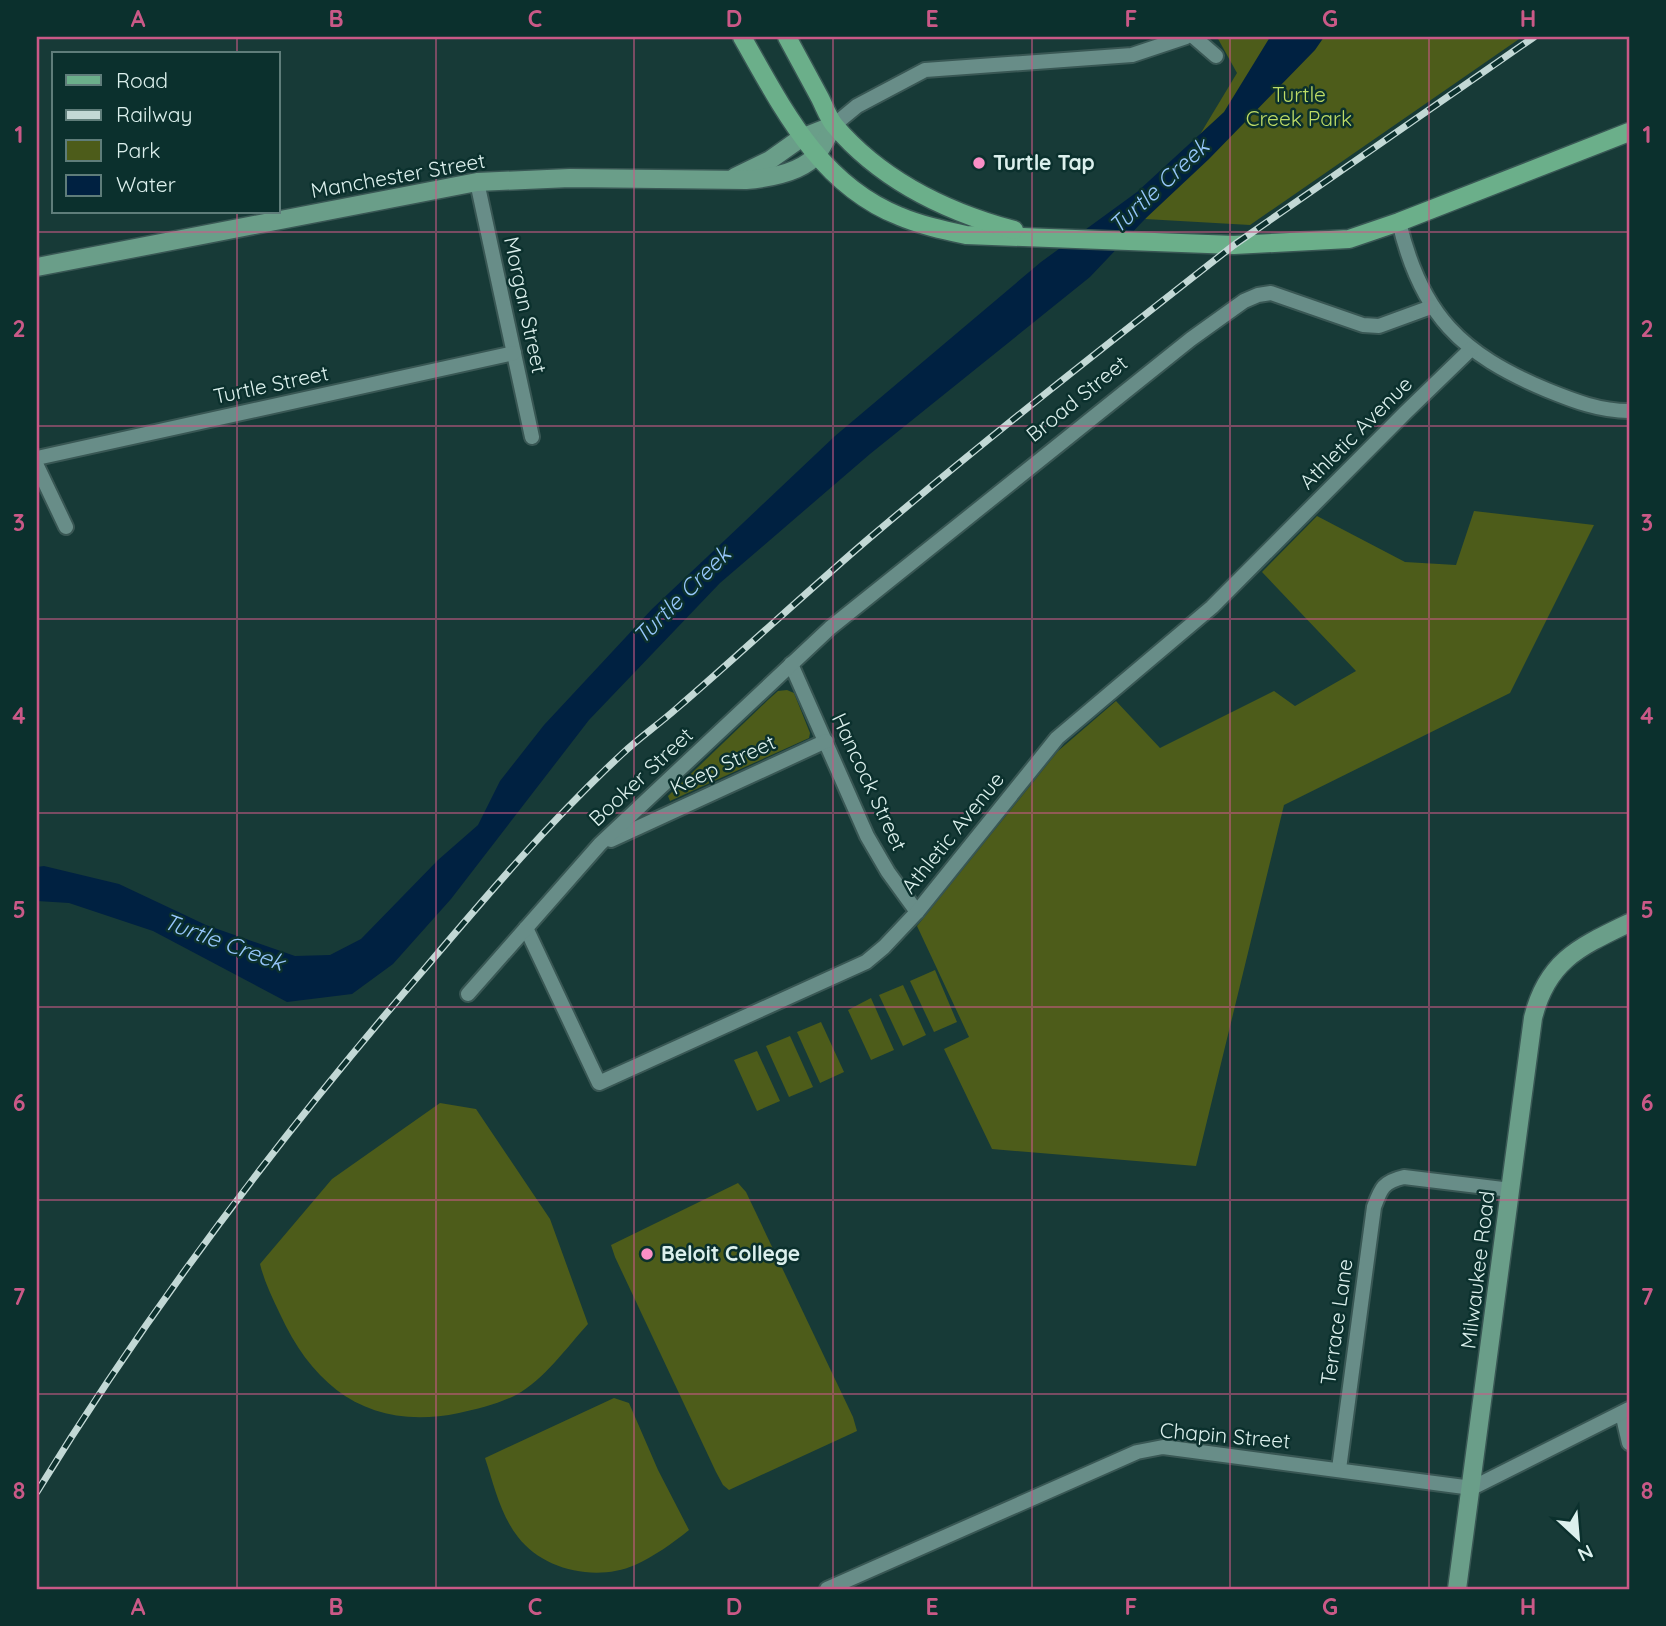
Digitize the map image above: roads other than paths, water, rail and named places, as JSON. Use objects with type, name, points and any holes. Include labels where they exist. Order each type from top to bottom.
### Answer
[{"type":"main road","points":[[742,37],[785,115],[801,138],[844,183],[897,216],[966,235],[1234,245],[1349,239],[1629,132]]},
{"type":"main road","points":[[787,37],[834,125],[863,154],[894,179],[960,213],[1037,237]]},
{"type":"street","points":[[834,125],[857,106],[925,70],[1132,55],[1186,37]]},
{"type":"street","points":[[1194,37],[1216,56]]},
{"type":"street","name":"Manchester Street","points":[[729,180],[770,160],[801,138],[834,125]]},
{"type":"street","name":"Manchester Street","points":[[37,267],[477,182],[570,178],[769,178],[799,167],[816,155],[834,125]]},
{"type":"street","name":"Morgan Street","points":[[477,182],[532,437]]},
{"type":"street","points":[[1399,222],[1406,254],[1431,307],[1471,349],[1506,372],[1550,391],[1592,407],[1629,411]]},
{"type":"street","name":"Broad Street","points":[[791,664],[830,628],[1125,390],[1244,301],[1271,293],[1363,325],[1379,326],[1431,307]]},
{"type":"street","name":"Athletic Avenue","points":[[526,928],[599,1083],[853,970],[875,956],[916,912],[1057,738],[1212,607],[1471,349]]},
{"type":"street","name":"Turtle Street","points":[[37,458],[514,353]]},
{"type":"street","points":[[37,466],[66,527]]},
{"type":"street","name":"Hancock Street","points":[[791,664],[867,835],[888,872],[916,912]]},
{"type":"street","name":"Booker Street","points":[[526,928],[600,844],[791,664]]},
{"type":"street","name":"Keep Street","points":[[600,844],[826,741]]},
{"type":"street","name":"Milwaukee Road","points":[[1457,1589],[1533,1018],[1539,994],[1561,964],[1589,943],[1629,923]]},
{"type":"street","points":[[468,994],[526,928]]},
{"type":"street","name":"Terrace Lane","points":[[1339,1469],[1374,1207],[1385,1184],[1404,1177],[1511,1190]]},
{"type":"street","points":[[1472,1488],[1625,1411],[1629,1443]]},
{"type":"street","name":"Chapin Street","points":[[827,1589],[1137,1452],[1163,1447],[1472,1488]]},
{"type":"water","name":"Turtle Creek","points":[[1270,37],[1324,37],[1315,50],[1209,159],[1145,219],[1090,277],[870,454],[720,583],[589,720],[451,899],[393,964],[352,994],[287,1002],[153,931],[69,903],[37,901],[37,867],[44,866],[119,884],[206,925],[295,956],[330,955],[361,939],[438,860],[478,825],[500,781],[544,725],[652,609],[835,436],[1041,262],[1137,192],[1224,112]]},
{"type":"railway","points":[[37,1492],[173,1287],[271,1156],[374,1028],[474,911],[546,830],[596,779],[866,541],[1095,354],[1234,245],[1534,37]]},
{"type":"place","name":"Turtle Tap","points":[[979,163]]},
{"type":"place","name":"Beloit College","points":[[647,1254]]},
{"type":"park label","name":"Turtle Creek Park","points":[[1299,107]]}]
